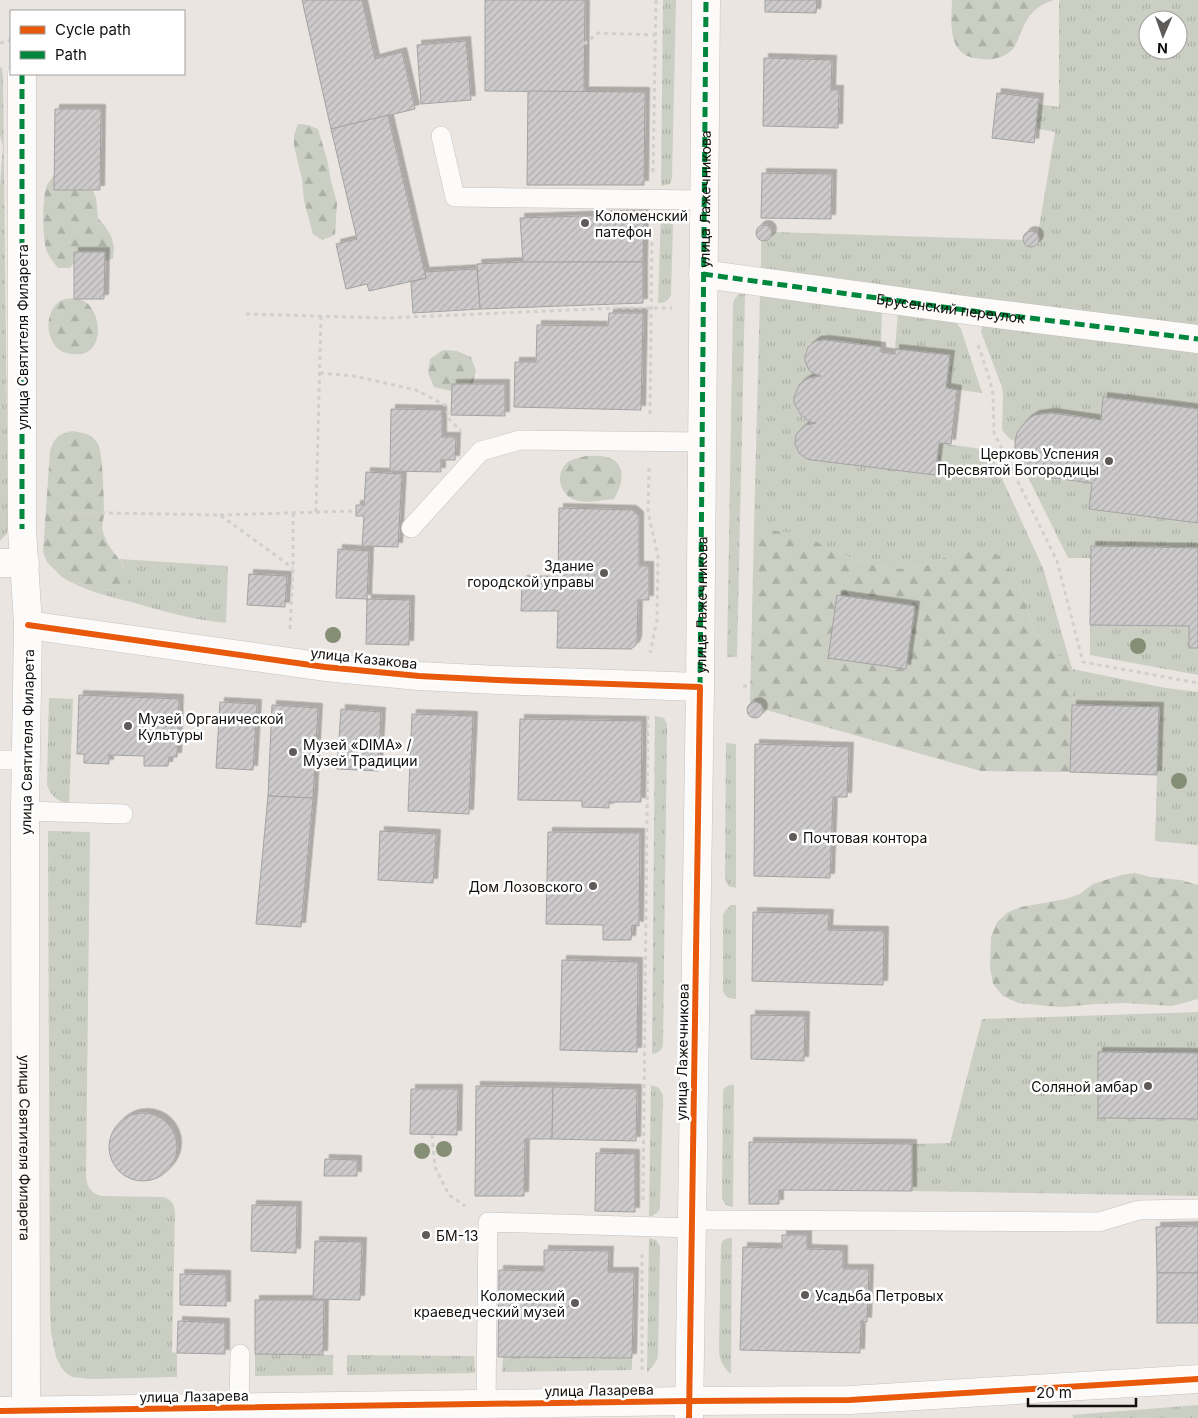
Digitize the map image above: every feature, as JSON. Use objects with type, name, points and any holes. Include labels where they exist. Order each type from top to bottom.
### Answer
[{"type":"street","name":"улица Лажечникова","points":[[689,1410],[700,686],[706,0]]},
{"type":"street","name":"улица Святителя Филарета","points":[[13,1411],[25,811],[13,760],[28,625],[12,563],[22,520],[22,75]]},
{"type":"street","name":"Брусенский переулок","points":[[703,274],[965,310],[1198,339]]},
{"type":"street","name":"улица Казакова","points":[[28,625],[325,667],[419,676],[516,681],[700,686]]},
{"type":"street","name":"улица Лазарева","points":[[13,1411],[139,1414],[239,1408],[340,1412],[486,1404],[689,1410],[1198,1379]]},
{"type":"lane","points":[[441,136],[455,197],[704,200]]},
{"type":"lane","points":[[411,528],[481,451],[520,440],[702,442]]},
{"type":"lane","points":[[25,811],[123,814]]},
{"type":"lane","points":[[486,1404],[488,1222],[692,1224],[1099,1222],[1139,1210],[1198,1209]]},
{"type":"lane","points":[[239,1408],[240,1354]]},
{"type":"path","points":[[584,44],[598,33],[656,35]]},
{"type":"path","points":[[246,314],[386,318],[618,308],[703,308]]},
{"type":"path","points":[[965,310],[988,374],[993,394],[994,433],[1057,562],[1082,662],[1198,683]]},
{"type":"path","points":[[316,512],[322,316]]},
{"type":"path","points":[[320,373],[354,376],[416,390],[445,405],[449,419],[481,451]]},
{"type":"path","points":[[22,520],[356,511]]},
{"type":"path","points":[[290,630],[293,513]]},
{"type":"path","points":[[220,515],[293,568]]},
{"type":"path","points":[[743,686],[750,686]]},
{"type":"path","points":[[432,1135],[435,1167],[450,1195],[488,1222]]},
{"type":"green space","points":[[663,0],[676,0],[672,178],[670,184],[661,186]]},
{"type":"green space","points":[[952,0],[1054,0],[1041,5],[1032,12],[1011,51],[1001,57],[986,59],[971,57],[962,53],[957,47],[952,30]]},
{"type":"green space","points":[[1059,0],[1198,0],[1198,327],[761,270],[761,241],[771,238],[773,232],[1023,240],[1028,246],[1038,244],[1038,234],[1055,132],[1035,128],[1038,104],[1059,107]]},
{"type":"green space","points":[[0,67],[2,68],[3,77],[8,529],[0,541],[0,186],[3,146],[0,135]]},
{"type":"green space","points":[[298,124],[318,129],[337,203],[335,235],[322,240],[313,234],[304,201],[302,179],[294,146],[294,135]]},
{"type":"green space","points":[[64,174],[92,188],[96,198],[98,218],[111,236],[114,247],[113,258],[107,261],[98,258],[77,260],[70,268],[58,268],[48,254],[43,228],[45,191],[54,175]]},
{"type":"green space","points":[[661,215],[669,218],[673,226],[671,295],[663,303],[658,303]]},
{"type":"green space","points":[[745,292],[737,657],[727,657],[733,303],[737,296]]},
{"type":"green space","points":[[760,294],[882,310],[881,347],[819,340],[808,347],[805,358],[806,364],[814,374],[821,376],[810,378],[802,383],[794,398],[795,406],[799,413],[806,419],[816,423],[805,426],[798,433],[796,442],[799,453],[935,475],[939,443],[989,450],[1043,568],[1072,669],[1033,630],[1014,574],[960,546],[935,564],[903,569],[856,561],[834,549],[754,528]]},
{"type":"green space","points":[[77,298],[92,308],[98,331],[94,346],[89,351],[80,354],[67,353],[59,349],[50,336],[49,328],[51,312],[56,305],[64,299]]},
{"type":"green space","points":[[898,312],[954,320],[961,329],[982,393],[946,388],[950,355],[895,349]]},
{"type":"green space","points":[[986,324],[1198,352],[1198,409],[1104,397],[1101,420],[1076,415],[1050,413],[1039,415],[1029,420],[1021,428],[1015,441],[1010,439],[1002,430],[1002,387],[981,332],[982,327]]},
{"type":"green space","points":[[443,350],[457,351],[471,357],[476,371],[472,386],[451,391],[434,387],[428,373],[430,359]]},
{"type":"green space","points":[[72,431],[84,433],[92,437],[100,449],[104,513],[102,530],[106,540],[122,564],[127,577],[127,586],[117,591],[95,589],[62,577],[47,562],[43,552],[50,451],[58,437],[63,433]]},
{"type":"green space","points":[[586,456],[604,456],[618,464],[622,475],[620,487],[614,499],[589,502],[580,501],[570,498],[563,490],[560,475],[565,465],[572,460]]},
{"type":"green space","points":[[1022,465],[1037,475],[1092,483],[1090,509],[1198,523],[1198,548],[1091,546],[1091,558],[1068,558]]},
{"type":"green space","points":[[754,528],[795,533],[834,549],[856,561],[903,569],[935,564],[960,546],[983,546],[1001,558],[1014,574],[1033,630],[1072,669],[1070,772],[981,771],[763,709],[758,702],[750,704]]},
{"type":"green space","points":[[119,559],[228,566],[226,623],[178,615],[113,597],[87,589],[62,577],[95,589],[117,591],[124,566]]},
{"type":"green space","points":[[1090,625],[1189,626],[1189,648],[1198,648],[1198,675],[1090,655]]},
{"type":"green space","points":[[1072,669],[1166,688],[1198,692],[1198,845],[1155,841],[1159,708],[1072,705]]},
{"type":"green space","points":[[49,698],[73,699],[69,804],[55,798],[47,785]]},
{"type":"green space","points":[[655,716],[664,718],[667,728],[663,1044],[659,1051],[652,1054]]},
{"type":"green space","points":[[726,743],[736,744],[736,888],[728,886],[725,878]]},
{"type":"green space","points":[[48,831],[90,832],[86,1178],[92,1191],[101,1196],[162,1197],[170,1200],[173,1204],[175,1212],[172,1352],[177,1353],[177,1377],[92,1379],[72,1377],[61,1367],[56,1357],[51,1333],[50,1304]]},
{"type":"green space","points":[[1135,873],[1150,877],[1181,880],[1198,885],[1198,999],[1172,1006],[1126,1003],[1064,1007],[1018,1003],[1003,996],[993,984],[990,968],[991,937],[997,922],[1008,912],[1021,907],[1066,899],[1080,894],[1093,884],[1121,875]]},
{"type":"green space","points":[[731,905],[736,905],[736,999],[731,999],[723,991],[723,915]]},
{"type":"green space","points":[[1198,1012],[1198,1196],[912,1191],[912,1144],[950,1143],[982,1019]]},
{"type":"green space","points":[[651,1085],[659,1088],[663,1095],[660,1208],[658,1212],[649,1216]]},
{"type":"green space","points":[[734,1085],[733,1207],[726,1205],[722,1199],[723,1092],[724,1088]]},
{"type":"green space","points":[[649,1238],[656,1240],[660,1246],[658,1354],[657,1360],[647,1373]]},
{"type":"green space","points":[[732,1238],[731,1374],[725,1369],[719,1348],[721,1246],[725,1239]]},
{"type":"green space","points":[[255,1354],[333,1355],[333,1375],[255,1376]]},
{"type":"green space","points":[[347,1355],[474,1356],[475,1373],[347,1375]]},
{"type":"green space","points":[[503,1356],[632,1358],[632,1370],[502,1372]]},
{"type":"green space","points":[[1198,1405],[1198,1418],[1074,1418],[1072,1415]]},
{"type":"building","points":[[302,0],[362,0],[375,59],[402,52],[415,109],[331,129]]},
{"type":"building","points":[[485,0],[585,0],[584,92],[485,91]]},
{"type":"building","points":[[765,0],[817,0],[816,13],[765,12]]},
{"type":"building","points":[[466,41],[471,100],[421,104],[417,45]]},
{"type":"building","points":[[764,58],[832,60],[831,90],[839,90],[838,128],[763,126]]},
{"type":"building","points":[[528,91],[645,92],[644,185],[527,185]]},
{"type":"building","points":[[997,93],[1039,98],[1034,143],[992,138]]},
{"type":"building","points":[[55,109],[101,109],[100,190],[54,190]]},
{"type":"building","points":[[388,115],[426,278],[369,291],[367,284],[346,289],[336,244],[357,239],[331,129]]},
{"type":"building","points":[[762,173],[832,174],[831,219],[761,218]]},
{"type":"building","points":[[644,214],[643,262],[523,262],[520,218]]},
{"type":"building","points":[[761,225],[767,225],[772,230],[770,239],[761,241],[756,236],[756,230]]},
{"type":"building","points":[[1028,231],[1034,231],[1039,236],[1037,245],[1028,247],[1023,242],[1023,236]]},
{"type":"building","points":[[74,252],[105,252],[104,299],[74,299]]},
{"type":"building","points":[[643,262],[643,303],[480,309],[477,264]]},
{"type":"building","points":[[477,269],[480,309],[413,313],[411,282],[426,278],[425,272]]},
{"type":"building","points":[[609,313],[643,313],[641,410],[514,407],[515,362],[536,362],[537,325],[608,326]]},
{"type":"building","points":[[825,340],[881,347],[881,352],[895,354],[895,349],[950,355],[946,388],[957,390],[951,444],[939,443],[935,475],[812,460],[799,453],[795,444],[796,435],[806,425],[816,423],[810,422],[800,414],[794,403],[794,397],[799,385],[804,381],[821,376],[809,370],[805,356],[808,347],[816,341]]},
{"type":"building","points":[[452,384],[505,384],[505,416],[451,415]]},
{"type":"building","name":"Церковь Успения Пресвятой Богородицы","points":[[1103,397],[1198,409],[1198,523],[1089,509],[1092,483],[1043,477],[1028,471],[1022,465],[1017,458],[1015,441],[1017,433],[1027,420],[1035,415],[1051,413],[1101,420]]},
{"type":"building","points":[[391,409],[442,410],[442,437],[456,437],[455,460],[441,460],[441,472],[390,471]]},
{"type":"building","points":[[366,472],[402,474],[398,547],[362,546],[364,516],[356,516],[356,505],[364,505]]},
{"type":"building","name":"Здание городской управы","points":[[559,508],[632,510],[639,516],[639,566],[649,566],[649,600],[638,600],[637,641],[631,649],[557,648],[558,611],[521,611],[522,580],[558,581]]},
{"type":"building","points":[[1091,546],[1198,548],[1198,648],[1189,648],[1189,626],[1090,625]]},
{"type":"building","points":[[338,549],[369,551],[367,599],[336,598]]},
{"type":"building","points":[[249,574],[287,576],[285,607],[247,605]]},
{"type":"building","points":[[837,595],[915,606],[906,669],[828,658]]},
{"type":"building","points":[[367,599],[410,600],[409,645],[366,644]]},
{"type":"building","name":"Музей Органической Культуры","points":[[79,695],[179,699],[177,757],[169,757],[168,766],[144,766],[144,756],[109,755],[109,764],[84,763],[84,754],[77,754]]},
{"type":"building","points":[[220,702],[257,704],[253,770],[216,768]]},
{"type":"building","points":[[752,702],[758,702],[763,707],[761,716],[752,718],[747,713],[747,707]]},
{"type":"building","name":"Музей «DIMA» / Музей Традиции","points":[[272,705],[318,708],[313,798],[268,796]]},
{"type":"building","points":[[1072,705],[1159,707],[1157,775],[1070,772]]},
{"type":"building","points":[[341,709],[381,712],[378,771],[337,769]]},
{"type":"building","points":[[412,714],[473,716],[469,814],[408,811]]},
{"type":"building","points":[[520,719],[642,721],[641,802],[609,802],[609,808],[582,807],[582,801],[518,800]]},
{"type":"building","name":"Почтовая контора","points":[[755,744],[849,747],[847,797],[833,797],[830,878],[754,876]]},
{"type":"building","points":[[268,796],[313,798],[301,927],[256,924]]},
{"type":"building","points":[[380,831],[436,834],[433,883],[378,880]]},
{"type":"building","name":"Дом Лозовского","points":[[548,832],[640,833],[639,926],[632,925],[631,940],[603,940],[603,925],[546,924]]},
{"type":"building","points":[[753,912],[829,914],[828,930],[884,931],[883,985],[752,981]]},
{"type":"building","points":[[562,960],[638,962],[637,1052],[560,1050]]},
{"type":"building","points":[[751,1015],[805,1016],[804,1061],[751,1059]]},
{"type":"building","name":"Соляной амбар","points":[[1098,1052],[1198,1053],[1198,1119],[1098,1118]]},
{"type":"building","points":[[476,1086],[553,1087],[552,1139],[525,1139],[524,1196],[475,1196]]},
{"type":"building","points":[[553,1087],[637,1089],[636,1141],[552,1139]]},
{"type":"building","points":[[411,1089],[458,1089],[457,1135],[410,1134]]},
{"type":"building","points":[[143,1113],[156,1116],[167,1123],[174,1134],[177,1147],[174,1160],[167,1171],[156,1178],[143,1181],[130,1178],[119,1171],[112,1160],[109,1147],[112,1134],[119,1123],[130,1116]]},
{"type":"building","points":[[749,1142],[912,1144],[912,1191],[779,1190],[779,1204],[749,1204]]},
{"type":"building","points":[[596,1153],[635,1154],[635,1212],[595,1211]]},
{"type":"building","points":[[325,1159],[357,1160],[357,1176],[324,1176]]},
{"type":"building","points":[[252,1205],[297,1206],[296,1253],[251,1251]]},
{"type":"building","points":[[1198,1226],[1198,1273],[1157,1273],[1156,1227]]},
{"type":"building","name":"Усадьба Петровых","points":[[782,1235],[807,1235],[807,1249],[843,1250],[843,1269],[869,1269],[867,1322],[861,1321],[860,1353],[740,1350],[743,1247],[782,1248]]},
{"type":"building","points":[[315,1241],[362,1242],[360,1300],[313,1299]]},
{"type":"building","points":[[544,1250],[609,1251],[608,1272],[634,1272],[632,1358],[498,1357],[499,1270],[544,1271]]},
{"type":"building","points":[[1157,1273],[1198,1273],[1198,1323],[1157,1323]]},
{"type":"building","points":[[180,1274],[226,1275],[226,1306],[180,1305]]},
{"type":"building","points":[[255,1300],[324,1300],[323,1355],[255,1354]]},
{"type":"building","points":[[178,1321],[225,1323],[225,1354],[177,1353]]},
{"type":"marked path","points":[[700,687],[706,0]]},
{"type":"marked path","points":[[22,75],[22,529]]},
{"type":"marked path","points":[[703,274],[965,310],[1198,339]]},
{"type":"cycle path","points":[[28,625],[325,667],[419,676],[700,687],[689,1418]]},
{"type":"cycle path","points":[[0,1411],[850,1400],[1198,1379]]},
{"type":"place","name":"Коломенский патефон","points":[[585,223]]},
{"type":"place","name":"Церковь Успения Пресвятой Богородицы","points":[[1109,461]]},
{"type":"place","name":"Здание городской управы","points":[[604,573]]},
{"type":"place","name":"Музей Органической Культуры","points":[[128,726]]},
{"type":"place","name":"Музей «DIMA» / Музей Традиции","points":[[293,752]]},
{"type":"place","name":"Почтовая контора","points":[[793,837]]},
{"type":"place","name":"Дом Лозовского","points":[[593,886]]},
{"type":"place","name":"Соляной амбар","points":[[1148,1086]]},
{"type":"place","name":"БМ-13","points":[[426,1235]]},
{"type":"place","name":"Усадьба Петровых","points":[[805,1295]]},
{"type":"place","name":"Коломеский краеведческий музей","points":[[575,1303]]}]
